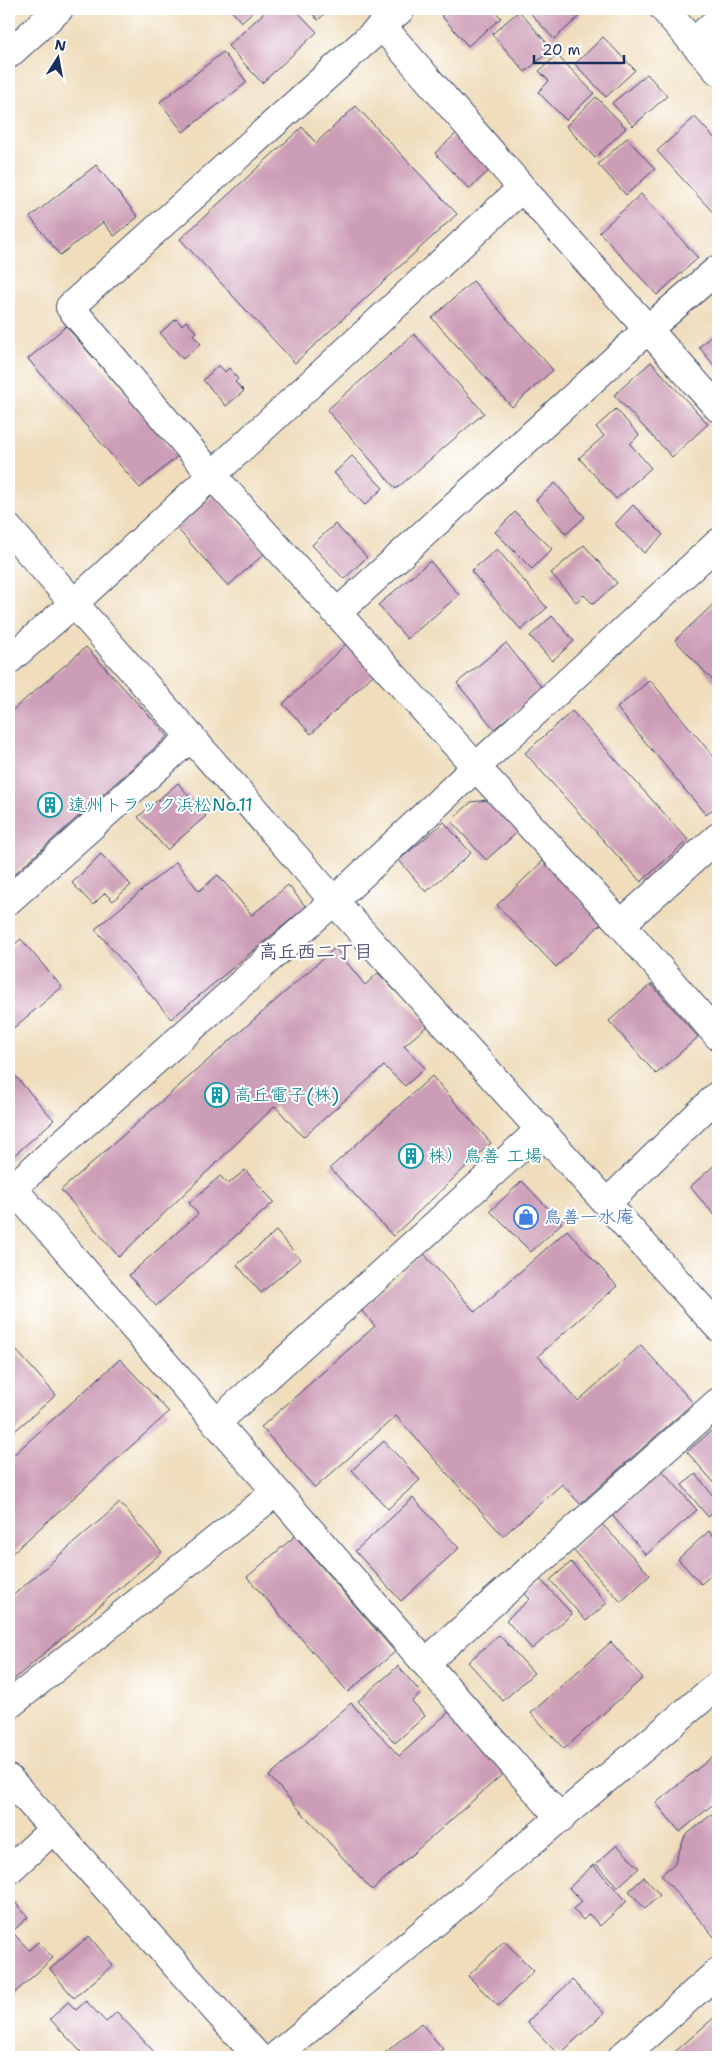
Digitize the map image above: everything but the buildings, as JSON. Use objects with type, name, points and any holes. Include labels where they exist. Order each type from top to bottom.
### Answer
[{"type":"street","points":[[9,54],[59,9]]},
{"type":"street","points":[[664,9],[718,71]]},
{"type":"street","points":[[718,408],[522,188],[391,17],[70,307],[212,475],[621,924],[718,1036]]},
{"type":"street","points":[[694,42],[718,20]]},
{"type":"street","points":[[9,660],[73,604],[522,188]]},
{"type":"street","points":[[337,613],[647,330],[718,269]]},
{"type":"street","points":[[9,529],[334,900],[608,1202],[718,1327]]},
{"type":"street","points":[[561,1819],[10,1188],[334,900],[718,543]]},
{"type":"street","points":[[9,900],[191,737]]},
{"type":"street","points":[[621,924],[718,838]]},
{"type":"street","points":[[608,1202],[718,1095]]},
{"type":"street","points":[[216,1423],[542,1129]]},
{"type":"street","points":[[425,1663],[718,1402]]},
{"type":"street","points":[[9,1705],[276,1492]]},
{"type":"street","points":[[275,2057],[561,1819],[718,1685]]},
{"type":"street","points":[[9,1779],[258,2057]]},
{"type":"street","points":[[9,1870],[54,1829]]},
{"type":"street","points":[[622,2057],[718,1972]]},
{"type":"place","name":"遠州トラック浜松No.11","points":[[50,805]]},
{"type":"place","name":"高丘電子(株)","points":[[217,1095]]},
{"type":"place","name":"株）鳥善 工場","points":[[411,1156]]},
{"type":"place","name":"鳥善一水庵","points":[[526,1217]]},
{"type":"district","name":"高丘西二丁目","points":[[316,951]]}]
